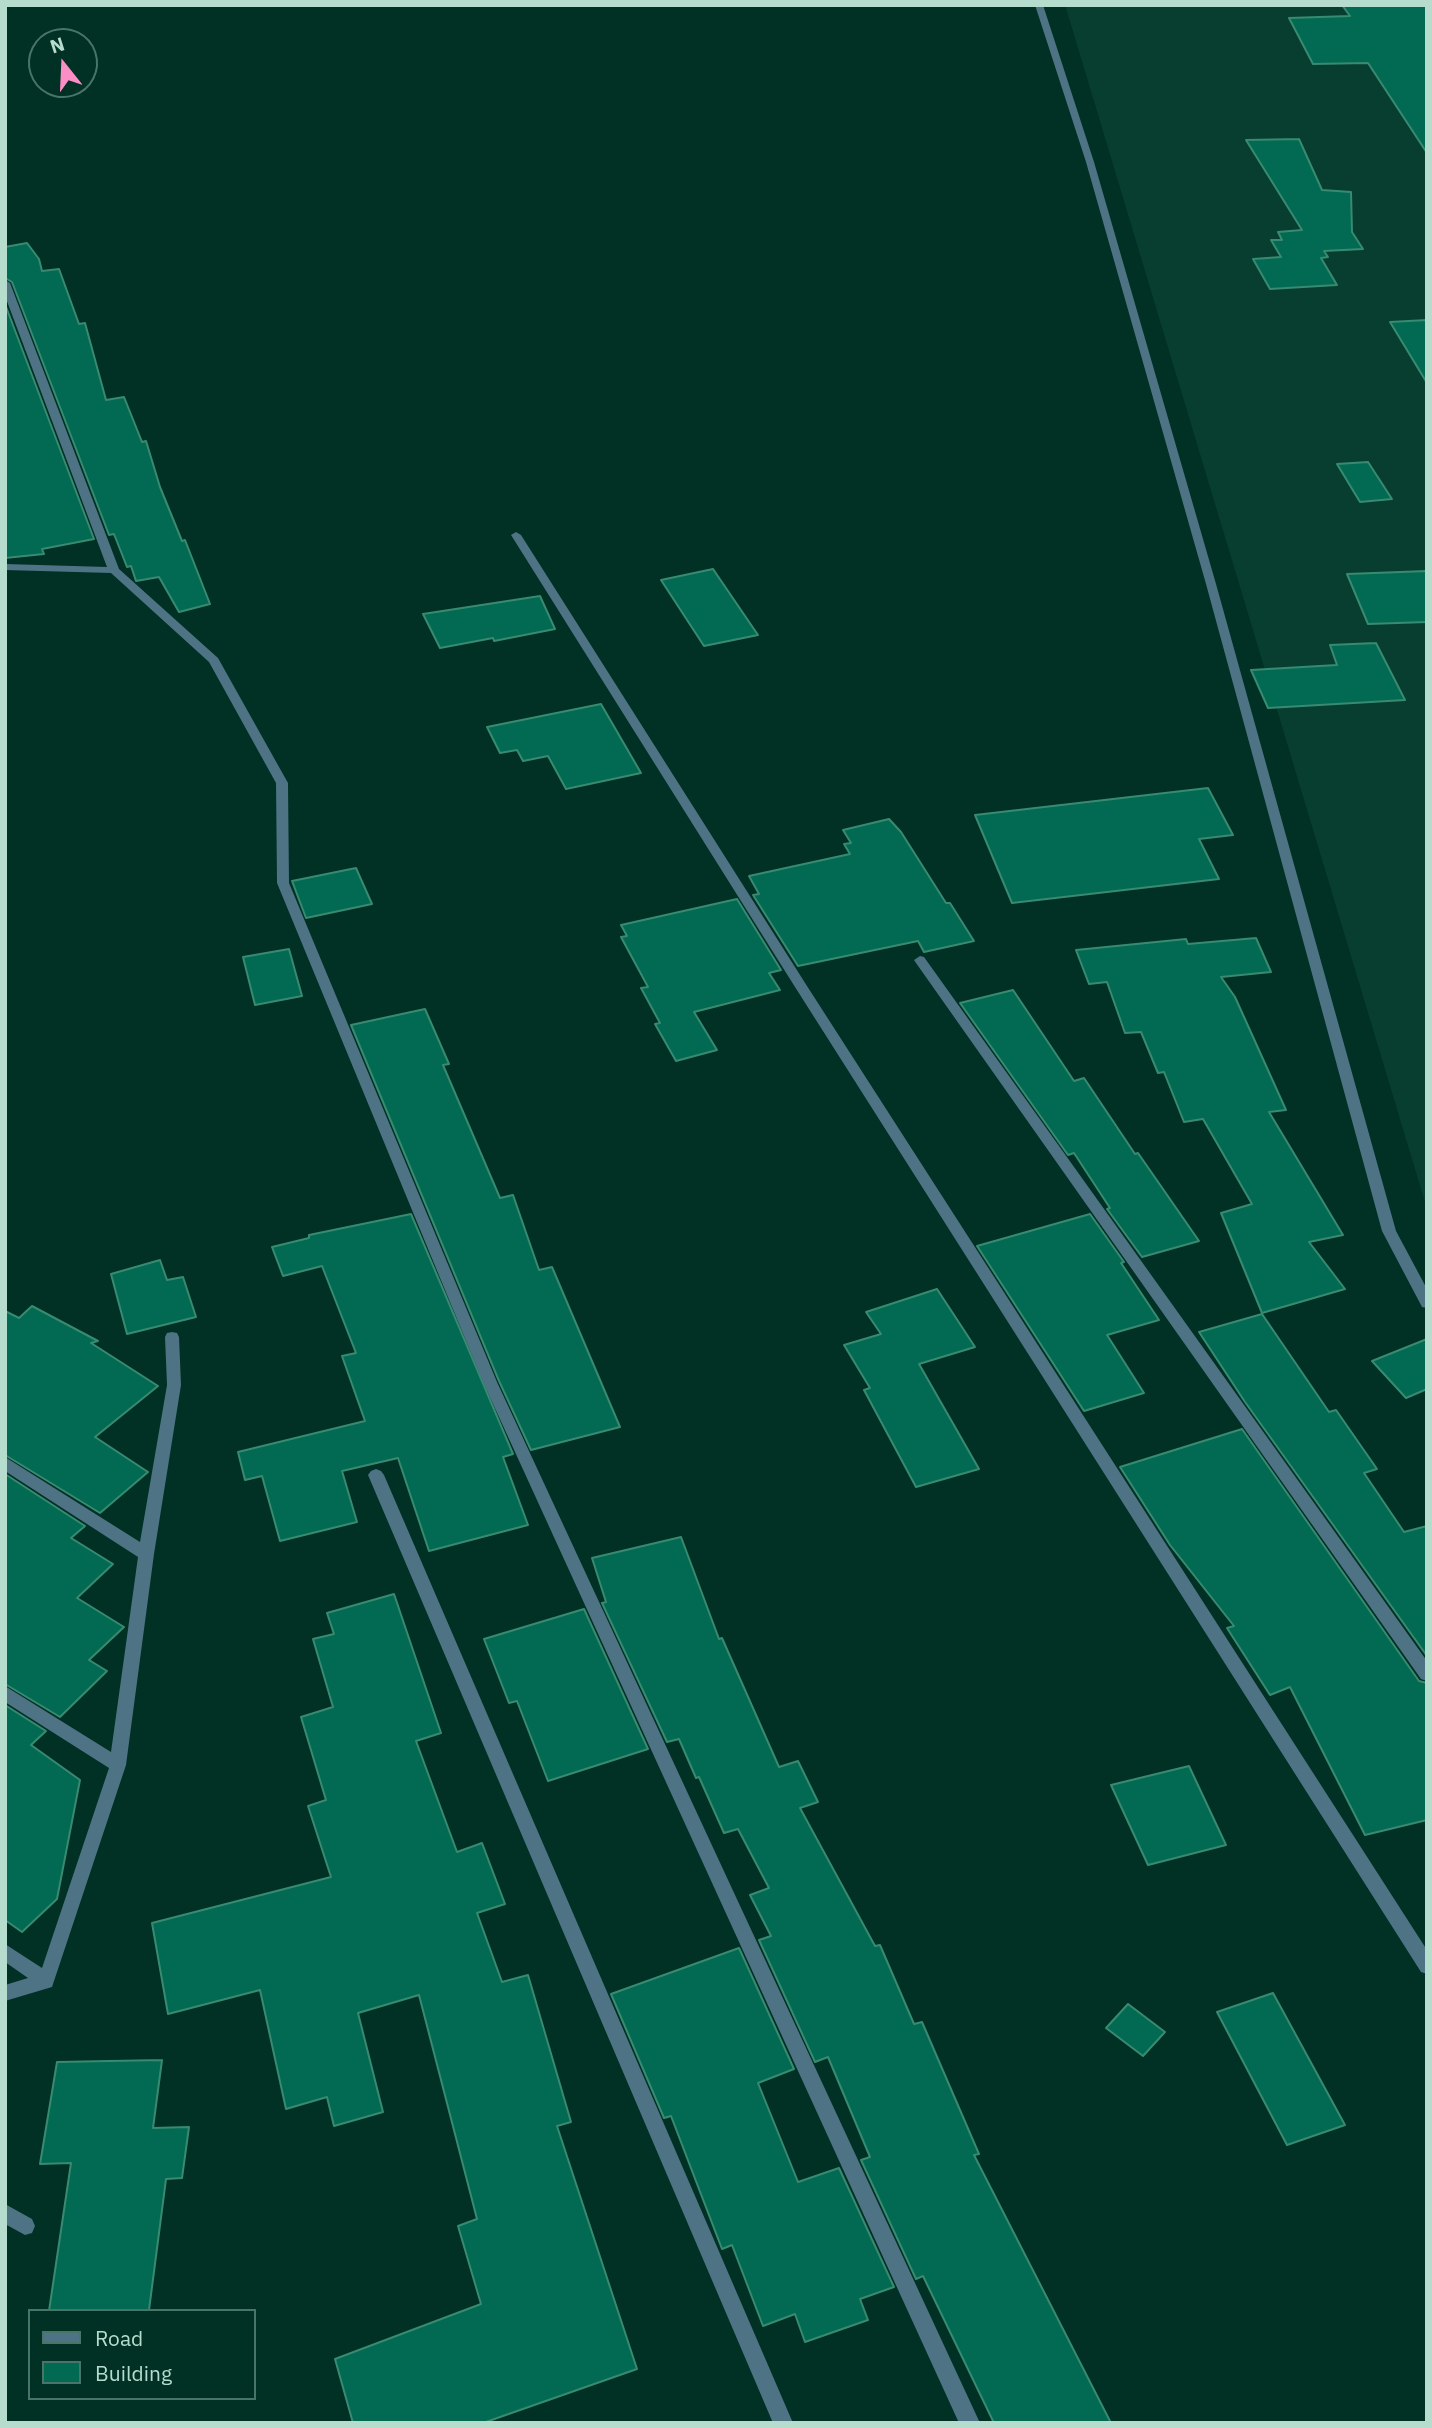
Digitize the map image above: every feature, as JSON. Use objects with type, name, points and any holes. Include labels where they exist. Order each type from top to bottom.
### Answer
[{"type":"street","points":[[1040,5],[1094,175],[1207,571],[1389,1231],[1427,1303]]},
{"type":"street","points":[[5,283],[114,570],[214,660],[282,783],[283,883],[485,1369],[970,2423]]},
{"type":"street","points":[[516,535],[801,988],[1427,1966]]},
{"type":"street","points":[[5,568],[114,570]]},
{"type":"street","points":[[920,960],[1427,1674]]},
{"type":"street","points":[[46,1981],[118,1765],[146,1554],[174,1385],[172,1336]]},
{"type":"street","points":[[5,1463],[146,1554]]},
{"type":"street","points":[[376,1475],[783,2423]]},
{"type":"street","points":[[5,1693],[118,1765]]},
{"type":"street","points":[[5,1952],[46,1981]]},
{"type":"street","points":[[5,1993],[46,1981]]},
{"type":"street","points":[[5,2213],[25,2226]]},
{"type":"shaded area","points":[[1065,5],[1427,5],[1427,1209]]},
{"type":"building","points":[[1342,5],[1427,5],[1427,153],[1368,63],[1313,64],[1289,18],[1350,16]]},
{"type":"building","points":[[1299,139],[1322,190],[1351,192],[1352,232],[1363,249],[1324,251],[1328,257],[1321,258],[1337,285],[1270,289],[1253,259],[1281,257],[1271,240],[1282,240],[1278,232],[1302,230],[1246,140]]},
{"type":"building","points":[[27,243],[39,259],[42,271],[59,269],[79,324],[85,323],[106,400],[124,397],[142,442],[146,441],[160,487],[182,541],[185,540],[210,604],[179,612],[159,577],[136,581],[131,566],[127,567],[114,534],[109,535],[12,282],[5,278],[5,247]]},
{"type":"building","points":[[5,304],[94,539],[42,549],[44,554],[5,558]]},
{"type":"building","points":[[1427,320],[1427,383],[1390,322]]},
{"type":"building","points":[[1368,462],[1392,499],[1360,502],[1337,464]]},
{"type":"building","points":[[713,569],[758,635],[704,646],[661,580]]},
{"type":"building","points":[[1427,571],[1427,622],[1368,624],[1347,574]]},
{"type":"building","points":[[540,596],[555,629],[494,641],[493,638],[440,648],[423,614]]},
{"type":"building","points":[[1376,643],[1405,700],[1268,708],[1251,670],[1337,665],[1330,645]]},
{"type":"building","points":[[601,704],[641,773],[566,789],[548,756],[523,761],[517,750],[500,753],[487,727]]},
{"type":"building","points":[[1208,788],[1233,835],[1199,839],[1219,879],[1012,903],[975,815]]},
{"type":"building","points":[[889,819],[901,832],[946,903],[950,903],[974,941],[924,952],[918,941],[798,966],[753,895],[759,894],[749,876],[850,854],[844,844],[851,843],[843,830]]},
{"type":"building","points":[[356,868],[372,904],[306,918],[292,881]]},
{"type":"building","points":[[737,899],[781,970],[769,973],[780,990],[694,1012],[717,1050],[676,1061],[655,1024],[660,1023],[641,988],[648,987],[621,937],[627,936],[621,925]]},
{"type":"building","points":[[1256,938],[1271,972],[1221,977],[1235,997],[1286,1110],[1269,1112],[1343,1235],[1309,1242],[1345,1289],[1262,1313],[1221,1213],[1252,1204],[1203,1119],[1184,1122],[1164,1072],[1158,1073],[1141,1032],[1125,1033],[1107,982],[1089,984],[1076,950],[1186,939],[1188,944]]},
{"type":"building","points":[[289,949],[302,996],[255,1005],[243,957]]},
{"type":"building","points":[[1013,990],[1074,1081],[1084,1078],[1135,1154],[1138,1153],[1199,1241],[1142,1257],[1107,1209],[1110,1208],[1074,1153],[1068,1155],[960,1003]]},
{"type":"building","points":[[425,1009],[449,1064],[443,1065],[500,1198],[513,1195],[539,1270],[552,1267],[620,1427],[531,1450],[499,1381],[351,1025]]},
{"type":"building","points":[[411,1214],[513,1454],[503,1457],[528,1525],[429,1551],[398,1458],[342,1471],[357,1522],[280,1541],[262,1476],[245,1480],[238,1452],[365,1421],[342,1356],[356,1353],[322,1266],[283,1276],[272,1247],[309,1238],[309,1235]]},
{"type":"building","points":[[1090,1214],[1124,1262],[1121,1263],[1159,1320],[1107,1335],[1144,1393],[1084,1411],[977,1246]]},
{"type":"building","points":[[160,1260],[167,1280],[183,1277],[196,1317],[127,1334],[111,1274]]},
{"type":"building","points":[[937,1289],[975,1347],[919,1364],[979,1469],[916,1487],[864,1390],[870,1388],[844,1345],[881,1334],[866,1312]]},
{"type":"building","points":[[32,1306],[98,1341],[91,1343],[158,1386],[95,1437],[148,1472],[100,1513],[5,1455],[5,1311],[19,1318]]},
{"type":"building","points":[[1262,1314],[1329,1412],[1336,1410],[1377,1469],[1364,1473],[1404,1532],[1427,1526],[1427,1656],[1245,1402],[1199,1332]]},
{"type":"building","points":[[1427,1339],[1427,1389],[1406,1398],[1372,1361]]},
{"type":"building","points":[[1242,1429],[1419,1681],[1427,1683],[1427,1820],[1365,1835],[1290,1687],[1270,1695],[1227,1628],[1234,1626],[1170,1545],[1120,1467]]},
{"type":"building","points":[[5,1474],[85,1526],[71,1538],[113,1564],[77,1598],[124,1627],[89,1660],[107,1671],[60,1717],[5,1684]]},
{"type":"building","points":[[681,1537],[719,1639],[722,1638],[779,1767],[798,1761],[818,1802],[800,1808],[875,1946],[880,1945],[914,2024],[922,2022],[979,2154],[974,2155],[1111,2423],[994,2423],[923,2276],[916,2279],[861,2160],[870,2157],[828,2057],[815,2062],[759,1940],[771,1936],[750,1895],[769,1888],[738,1829],[724,1833],[679,1739],[667,1742],[602,1603],[606,1602],[592,1558]]},
{"type":"building","points":[[394,1594],[441,1733],[416,1741],[457,1852],[482,1843],[505,1904],[477,1913],[502,1982],[528,1975],[571,2122],[557,2126],[637,2369],[483,2423],[353,2423],[335,2359],[481,2304],[458,2226],[477,2219],[419,1995],[358,2013],[383,2112],[334,2126],[327,2097],[286,2109],[260,1990],[168,2014],[152,1923],[331,1877],[308,1806],[326,1800],[301,1717],[333,1707],[313,1639],[334,1634],[327,1613]]},
{"type":"building","points":[[584,1609],[648,1749],[548,1781],[517,1701],[509,1703],[484,1639]]},
{"type":"building","points":[[5,1705],[46,1731],[31,1745],[80,1780],[57,1899],[22,1932],[5,1920]]},
{"type":"building","points":[[1189,1766],[1226,1845],[1148,1865],[1111,1785]]},
{"type":"building","points":[[739,1948],[794,2069],[758,2083],[798,2182],[839,2168],[894,2287],[860,2299],[868,2320],[805,2342],[795,2314],[763,2326],[732,2245],[722,2249],[671,2116],[664,2118],[611,1994]]},
{"type":"building","points":[[1273,1993],[1345,2125],[1287,2145],[1217,2012]]},
{"type":"building","points":[[1128,2004],[1165,2032],[1143,2056],[1106,2028]]},
{"type":"building","points":[[162,2060],[153,2128],[189,2127],[182,2178],[166,2179],[149,2309],[49,2309],[71,2163],[40,2164],[57,2062]]}]
